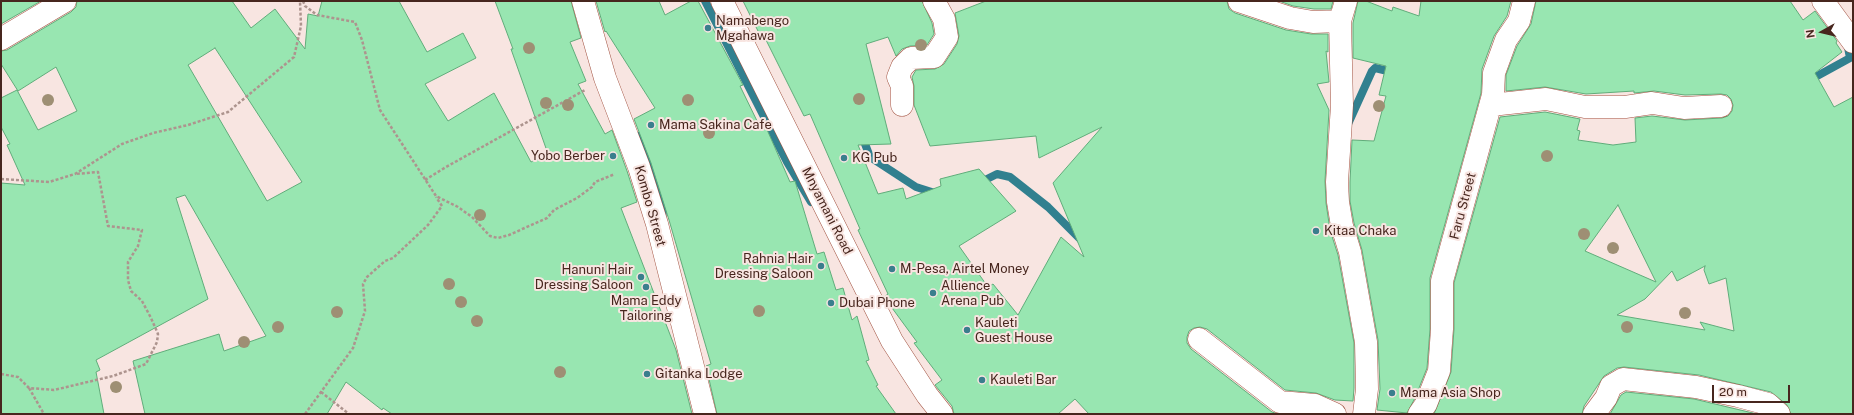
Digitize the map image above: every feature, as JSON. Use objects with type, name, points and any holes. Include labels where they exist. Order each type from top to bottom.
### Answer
[{"type":"street","points":[[1,39],[65,1]]},
{"type":"street","name":"Kombo Street","points":[[583,1],[605,78],[639,167],[657,224],[705,414]]},
{"type":"street","name":"Mnyamani Road","points":[[722,1],[892,340],[927,395],[942,414]]},
{"type":"street","points":[[902,105],[902,86],[898,77],[902,68],[911,58],[934,57],[947,37],[944,19],[934,1]]},
{"type":"street","points":[[1239,1],[1297,19],[1313,22],[1343,11],[1342,105],[1337,182],[1338,202],[1342,226],[1350,252],[1366,342],[1367,389],[1364,414]]},
{"type":"street","name":"Faru Street","points":[[1419,414],[1426,404],[1440,370],[1442,280],[1491,104],[1494,72],[1506,40],[1519,21],[1524,1]]},
{"type":"street","points":[[1823,1],[1853,42]]},
{"type":"street","points":[[1491,104],[1546,99],[1585,107],[1625,107],[1652,103],[1684,108],[1721,106]]},
{"type":"street","points":[[1199,340],[1280,402],[1315,405],[1335,414]]},
{"type":"street","points":[[1594,414],[1606,398],[1611,386],[1623,379],[1696,387],[1738,396],[1768,404],[1779,414]]},
{"type":"path","points":[[75,174],[122,144],[153,133],[188,125],[228,112],[294,57],[301,26],[300,1]]},
{"type":"path","points":[[304,1],[305,6],[317,14],[355,22],[362,40],[380,110],[442,206],[428,225],[393,258],[385,261],[367,277],[363,284],[365,311],[353,348],[305,414]]},
{"type":"path","points":[[425,180],[605,78]]},
{"type":"path","points":[[436,196],[458,207],[477,221],[490,236],[498,238],[509,235],[547,218],[554,210],[577,198],[592,187],[594,182],[639,167]]},
{"type":"path","points":[[1,179],[49,182],[75,174],[98,172],[108,226],[142,230],[138,246],[128,262],[128,280],[131,291],[142,301],[158,334],[157,342],[146,364],[113,376],[54,390],[29,388]]},
{"type":"path","points":[[1,374],[18,377],[29,388],[44,414]]},
{"type":"path","points":[[321,392],[349,414]]},
{"type":"building","points":[[1,1],[41,1],[1,24]]},
{"type":"building","points":[[77,1],[232,1],[251,28],[275,9],[305,49],[308,14],[318,16],[322,1],[399,1],[427,52],[463,33],[476,58],[425,84],[448,121],[494,93],[531,162],[548,154],[511,49],[513,49],[495,1],[571,1],[581,38],[570,42],[586,81],[578,84],[605,134],[612,130],[627,171],[637,202],[621,208],[676,350],[692,414],[392,414],[383,408],[382,410],[346,382],[327,414],[145,414],[133,361],[219,334],[224,351],[266,336],[185,195],[176,198],[208,299],[96,360],[100,370],[96,372],[104,414],[1,414],[1,183],[25,185],[7,145],[10,144],[1,127],[1,98],[17,90],[38,130],[77,111],[56,67],[18,91],[1,64],[1,51],[7,50],[71,12],[76,7]],"holes":[[[215,48],[302,182],[267,201],[188,65]]]},
{"type":"building","points":[[596,1],[659,1],[665,15],[691,1],[698,1],[743,85],[740,86],[760,127],[765,125],[790,182],[795,181],[817,254],[824,252],[836,290],[843,288],[852,320],[857,316],[869,360],[866,361],[878,385],[876,386],[896,414],[717,414],[706,366],[711,364],[669,220],[651,163],[634,119],[655,108],[606,31],[605,32]]},
{"type":"building","points":[[743,1],[922,1],[932,23],[934,34],[927,45],[910,46],[902,49],[896,56],[888,37],[866,44],[891,144],[858,145],[878,194],[903,188],[906,199],[941,186],[940,179],[979,169],[1016,211],[959,246],[988,287],[993,284],[1018,315],[1061,237],[1084,257],[1053,183],[1102,127],[1039,158],[1036,136],[930,146],[914,105],[914,86],[912,77],[916,70],[935,69],[944,64],[957,44],[959,36],[955,13],[986,1],[1227,1],[1229,9],[1235,13],[1286,30],[1311,34],[1328,34],[1328,52],[1326,51],[1329,82],[1317,84],[1329,110],[1325,181],[1326,203],[1330,230],[1338,255],[1354,343],[1353,401],[1335,400],[1316,393],[1285,390],[1207,329],[1200,327],[1189,331],[1187,343],[1191,349],[1272,412],[1278,414],[1089,414],[1075,399],[1058,414],[954,414],[952,406],[935,385],[942,380],[914,343],[917,342],[884,297],[888,294],[858,230],[860,229],[810,114],[804,116],[765,38],[762,39]]},
{"type":"building","points":[[1279,1],[1333,1],[1331,9],[1314,9],[1293,6]]},
{"type":"building","points":[[1358,1],[1366,1],[1392,11],[1393,7],[1419,16],[1421,1],[1511,1],[1507,16],[1494,36],[1482,69],[1481,93],[1430,278],[1430,329],[1427,368],[1415,398],[1407,413],[1377,410],[1380,389],[1378,340],[1362,250],[1354,223],[1350,201],[1352,140],[1374,141],[1386,96],[1379,95],[1386,66],[1353,58],[1353,23]]},
{"type":"building","points":[[1536,1],[1790,1],[1803,20],[1815,11],[1837,41],[1836,43],[1842,52],[1815,73],[1834,107],[1853,97],[1853,414],[1791,414],[1787,405],[1771,392],[1699,375],[1624,367],[1617,368],[1604,376],[1584,406],[1582,414],[1434,414],[1451,372],[1454,329],[1454,283],[1500,117],[1545,112],[1580,119],[1577,130],[1580,131],[1578,140],[1613,145],[1636,142],[1635,118],[1652,116],[1685,120],[1722,118],[1728,116],[1732,111],[1733,105],[1731,99],[1727,95],[1721,94],[1685,95],[1654,91],[1634,93],[1634,91],[1586,94],[1545,87],[1506,91],[1506,75],[1517,46],[1531,24]],"holes":[[[1618,205],[1656,282],[1585,251]],[[1705,266],[1704,270],[1709,284],[1726,278],[1734,331],[1700,322],[1705,330],[1617,315],[1645,299],[1672,271],[1677,281]]]},
{"type":"building","points":[[1626,392],[1694,399],[1757,414],[1610,414],[1621,395]]},
{"type":"waterway","points":[[705,1],[787,162],[811,202]]},
{"type":"waterway","points":[[1808,81],[1850,58],[1847,42]]},
{"type":"waterway","points":[[1348,124],[1372,71],[1375,68],[1396,73]]},
{"type":"waterway","points":[[639,136],[661,193],[664,206],[662,218]]},
{"type":"waterway","points":[[862,136],[870,157],[916,187],[938,194]]},
{"type":"waterway","points":[[979,183],[997,174],[1010,177],[1048,207],[1081,240]]},
{"type":"place","name":"Namabengo Mgahawa","points":[[708,28]]},
{"type":"place","name":"Mama Sakina Cafe","points":[[651,125]]},
{"type":"place","name":"Yobo Berber","points":[[613,156]]},
{"type":"place","name":"KG Pub","points":[[844,158]]},
{"type":"place","name":"Kitaa Chaka","points":[[1316,231]]},
{"type":"place","name":"Rahnia Hair Dressing Saloon","points":[[821,266]]},
{"type":"place","name":"M-Pesa, Airtel Money","points":[[892,269]]},
{"type":"place","name":"Hanuni Hair Dressing Saloon","points":[[641,277]]},
{"type":"place","name":"Mama Eddy Tailoring","points":[[646,287]]},
{"type":"place","name":"Allience Arena Pub","points":[[933,293]]},
{"type":"place","name":"Dubai Phone","points":[[831,303]]},
{"type":"place","name":"Kauleti Guest House","points":[[967,330]]},
{"type":"place","name":"Gitanka Lodge","points":[[647,374]]},
{"type":"place","name":"Kauleti Bar","points":[[982,380]]},
{"type":"place","name":"Mama Asia Shop","points":[[1392,393]]}]
